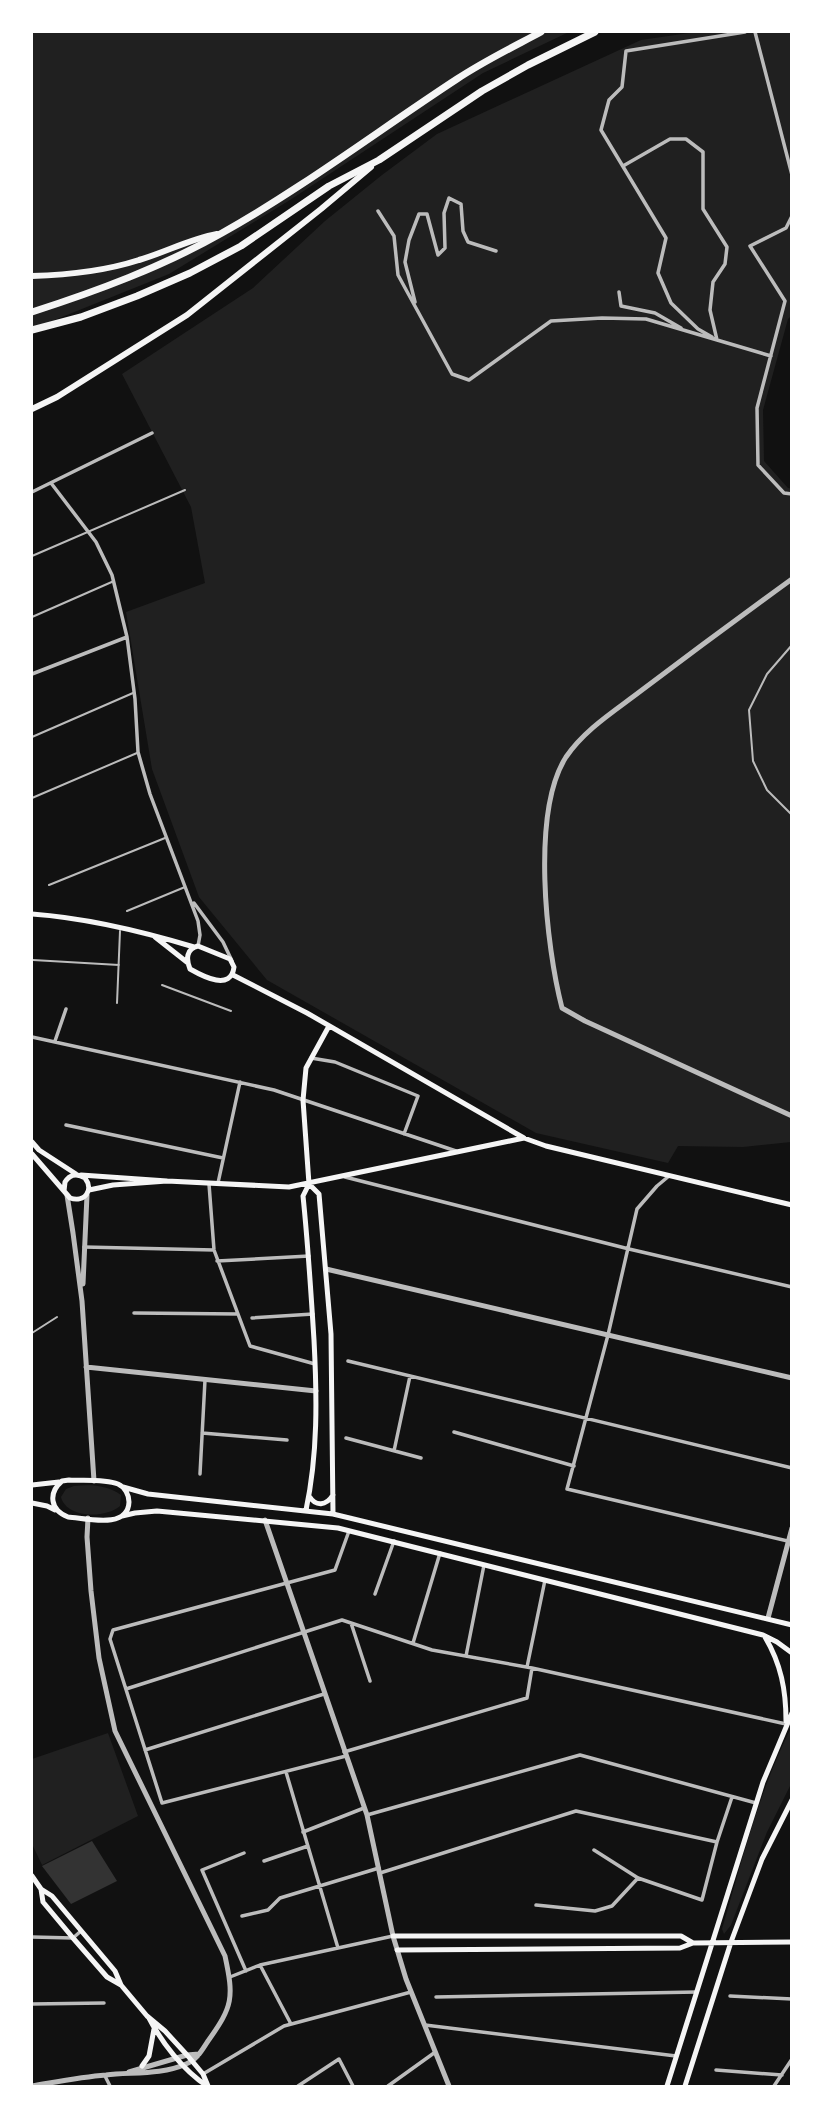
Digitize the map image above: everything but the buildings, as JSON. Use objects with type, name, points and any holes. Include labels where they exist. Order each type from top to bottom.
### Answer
[{"type":"highway","points":[[32,312],[158,267],[222,233],[326,169],[458,78],[541,32]]},
{"type":"highway","points":[[32,330],[81,317],[190,273],[241,246],[329,186],[379,160],[482,91],[595,32]]},
{"type":"highway","points":[[32,409],[57,397],[187,315],[379,160]]},
{"type":"highway","points":[[32,276],[99,269],[139,260],[201,237],[222,233]]},
{"type":"main road","points":[[32,914],[120,926],[196,947],[226,956],[233,963],[233,975],[228,980],[219,981],[194,971],[188,963],[152,935]]},
{"type":"main road","points":[[188,963],[187,956],[196,947]]},
{"type":"main road","points":[[233,975],[330,1026],[524,1138],[546,1146],[792,1205]]},
{"type":"main road","points":[[306,1510],[314,1453],[316,1391],[313,1314],[303,1196],[309,1184],[303,1100],[306,1068],[330,1026]]},
{"type":"main road","points":[[65,1193],[64,1186],[68,1178],[79,1175],[289,1187],[524,1138]]},
{"type":"main road","points":[[32,1142],[39,1150],[88,1181],[88,1192]]},
{"type":"main road","points":[[32,1154],[70,1198],[79,1200],[88,1192],[113,1185],[167,1181]]},
{"type":"main road","points":[[309,1184],[319,1194],[331,1334],[333,1514]]},
{"type":"main road","points":[[57,1511],[52,1498],[62,1481]]},
{"type":"main road","points":[[32,1485],[94,1481],[113,1483],[148,1494],[333,1514],[792,1625]]},
{"type":"main road","points":[[122,1516],[129,1505],[127,1492],[123,1487]]},
{"type":"main road","points":[[309,1496],[312,1501],[324,1504],[330,1501],[333,1495]]},
{"type":"main road","points":[[32,1503],[47,1506],[68,1517],[110,1520],[147,1511],[265,1520],[349,1531],[763,1635],[792,1653]]},
{"type":"main road","points":[[650,1606],[654,1590]]},
{"type":"main road","points":[[763,1635],[778,1662],[784,1682],[786,1724]]},
{"type":"main road","points":[[667,2087],[757,1803],[792,1713]]},
{"type":"main road","points":[[685,2087],[730,1942],[762,1859],[792,1800]]},
{"type":"main road","points":[[32,1876],[115,1971],[121,1985],[203,2074],[207,2087]]},
{"type":"main road","points":[[41,1889],[43,1902],[107,1977],[121,1985]]},
{"type":"main road","points":[[393,1936],[681,1936],[693,1942]]},
{"type":"main road","points":[[397,1950],[680,1948],[693,1942],[792,1942]]},
{"type":"main road","points":[[147,2015],[158,2036],[195,2078],[207,2087]]},
{"type":"main road","points":[[142,2066],[149,2056],[155,2029]]},
{"type":"street","points":[[717,340],[698,329],[671,303],[657,273],[666,238],[601,130],[609,100],[622,87],[626,51],[745,32]]},
{"type":"street","points":[[755,32],[792,175]]},
{"type":"street","points":[[624,166],[670,139],[686,139],[703,152],[703,209],[727,247],[725,264],[713,282],[710,310],[717,340]]},
{"type":"street","points":[[417,307],[405,262],[409,240],[419,214],[427,214],[438,255],[445,248],[444,213],[449,198],[461,204],[463,231],[468,242],[496,251]]},
{"type":"street","points":[[378,211],[394,236],[398,275],[452,374],[468,380],[551,321],[646,319],[771,356]]},
{"type":"street","points":[[792,216],[786,228],[750,246],[785,301],[757,408],[758,465],[783,493],[792,494]]},
{"type":"street","points":[[619,292],[621,306],[655,313],[689,332]]},
{"type":"street","points":[[792,355],[792,407]]},
{"type":"street","points":[[32,492],[152,433]]},
{"type":"street","points":[[51,482],[96,541],[114,581],[127,637],[138,752],[198,921],[200,935],[196,947]]},
{"type":"street","points":[[792,579],[587,732],[566,757],[552,787],[543,862],[555,978],[562,1008],[792,1116]]},
{"type":"street","points":[[32,674],[127,637]]},
{"type":"street","points":[[191,899],[223,942],[233,963]]},
{"type":"street","points":[[55,1041],[66,1009]]},
{"type":"street","points":[[32,1037],[274,1090],[458,1152]]},
{"type":"street","points":[[311,1058],[335,1062],[418,1096],[404,1134]]},
{"type":"street","points":[[218,1185],[240,1082]]},
{"type":"street","points":[[66,1125],[223,1158]]},
{"type":"street","points":[[670,1176],[657,1186],[637,1209],[568,1489],[790,1541]]},
{"type":"street","points":[[343,1177],[792,1287]]},
{"type":"street","points":[[209,1184],[215,1250],[250,1346],[315,1364]]},
{"type":"street","points":[[82,1301],[88,1192]]},
{"type":"street","points":[[65,1193],[74,1233],[82,1301],[94,1481]]},
{"type":"street","points":[[84,1247],[215,1250]]},
{"type":"street","points":[[218,1261],[309,1256]]},
{"type":"street","points":[[326,1269],[792,1378]]},
{"type":"street","points":[[134,1313],[238,1314]]},
{"type":"street","points":[[252,1318],[313,1314]]},
{"type":"street","points":[[348,1361],[792,1468]]},
{"type":"street","points":[[86,1367],[316,1391]]},
{"type":"street","points":[[394,1451],[410,1376]]},
{"type":"street","points":[[200,1474],[205,1380]]},
{"type":"street","points":[[454,1432],[574,1466]]},
{"type":"street","points":[[202,1433],[287,1440]]},
{"type":"street","points":[[346,1438],[421,1458]]},
{"type":"street","points":[[32,2086],[184,2066],[199,2054],[223,2020],[229,2004],[230,1977],[225,1956],[114,1731],[99,1658],[91,1591],[88,1518]]},
{"type":"street","points":[[265,1520],[367,1815],[397,1950],[411,1993],[449,2087]]},
{"type":"street","points":[[768,1618],[792,1528]]},
{"type":"street","points":[[349,1531],[334,1570],[113,1630],[110,1639],[162,1803],[286,1772],[527,1698],[529,1667],[545,1579]]},
{"type":"street","points":[[375,1594],[394,1541]]},
{"type":"street","points":[[413,1643],[440,1553]]},
{"type":"street","points":[[466,1656],[484,1564]]},
{"type":"street","points":[[126,1689],[342,1620],[432,1650],[529,1667],[786,1724]]},
{"type":"street","points":[[351,1623],[370,1681]]},
{"type":"street","points":[[145,1750],[324,1694]]},
{"type":"street","points":[[367,1815],[580,1755],[757,1803]]},
{"type":"street","points":[[286,1772],[338,1948]]},
{"type":"street","points":[[594,1850],[638,1878],[702,1900],[732,1797]]},
{"type":"street","points":[[303,1832],[364,1808]]},
{"type":"street","points":[[242,1916],[268,1910],[280,1898],[576,1811],[717,1842]]},
{"type":"street","points":[[264,1861],[308,1846]]},
{"type":"street","points":[[244,1853],[202,1870],[246,1971]]},
{"type":"street","points":[[536,1905],[595,1911],[612,1906],[638,1878]]},
{"type":"street","points":[[32,1937],[73,1938],[81,1931]]},
{"type":"street","points":[[230,1977],[260,1965],[393,1936]]},
{"type":"street","points":[[260,1965],[291,2024]]},
{"type":"street","points":[[436,1997],[697,1992]]},
{"type":"street","points":[[203,2074],[291,2024],[411,1993]]},
{"type":"street","points":[[730,1996],[792,1998]]},
{"type":"street","points":[[32,2004],[104,2003]]},
{"type":"street","points":[[425,2025],[677,2056]]},
{"type":"street","points":[[388,2087],[436,2052]]},
{"type":"street","points":[[126,2073],[142,2066],[199,2054]]},
{"type":"street","points":[[298,2087],[339,2059],[353,2087]]},
{"type":"street","points":[[774,2087],[792,2059]]},
{"type":"street","points":[[716,2070],[782,2075]]},
{"type":"street","points":[[104,2075],[110,2087]]},
{"type":"lane","points":[[32,556],[185,489]]},
{"type":"lane","points":[[32,617],[114,581]]},
{"type":"lane","points":[[792,645],[767,674],[749,710],[753,761],[767,790],[792,815]]},
{"type":"lane","points":[[32,737],[134,693]]},
{"type":"lane","points":[[32,798],[138,752]]},
{"type":"lane","points":[[48,886],[166,837]]},
{"type":"lane","points":[[127,911],[186,887]]},
{"type":"lane","points":[[117,1003],[120,926]]},
{"type":"lane","points":[[33,960],[119,965]]},
{"type":"lane","points":[[162,985],[231,1011]]},
{"type":"lane","points":[[32,1333],[57,1317]]},
{"type":"shaded area","points":[[32,32],[569,32],[483,73],[290,200],[169,274],[32,329]]},
{"type":"shaded area","points":[[696,32],[791,32],[791,316],[763,410],[764,461],[788,488],[792,489],[791,1142],[743,1147],[678,1146],[668,1163],[536,1133],[267,980],[199,897],[152,769],[126,612],[205,583],[191,507],[122,374],[253,288],[325,221],[437,134],[641,40]]},
{"type":"shaded area","points":[[92,1485],[110,1489],[121,1495],[120,1506],[105,1513],[78,1513],[64,1504],[61,1497],[66,1489]]},
{"type":"shaded area","points":[[791,1728],[791,1784],[767,1832],[731,1925],[724,1934],[722,1929],[752,1827]]},
{"type":"shaded area","points":[[108,1733],[138,1816],[42,1865],[32,1844],[32,1759]]},
{"type":"shaded area","points":[[92,1841],[117,1881],[71,1904],[42,1866]]}]
